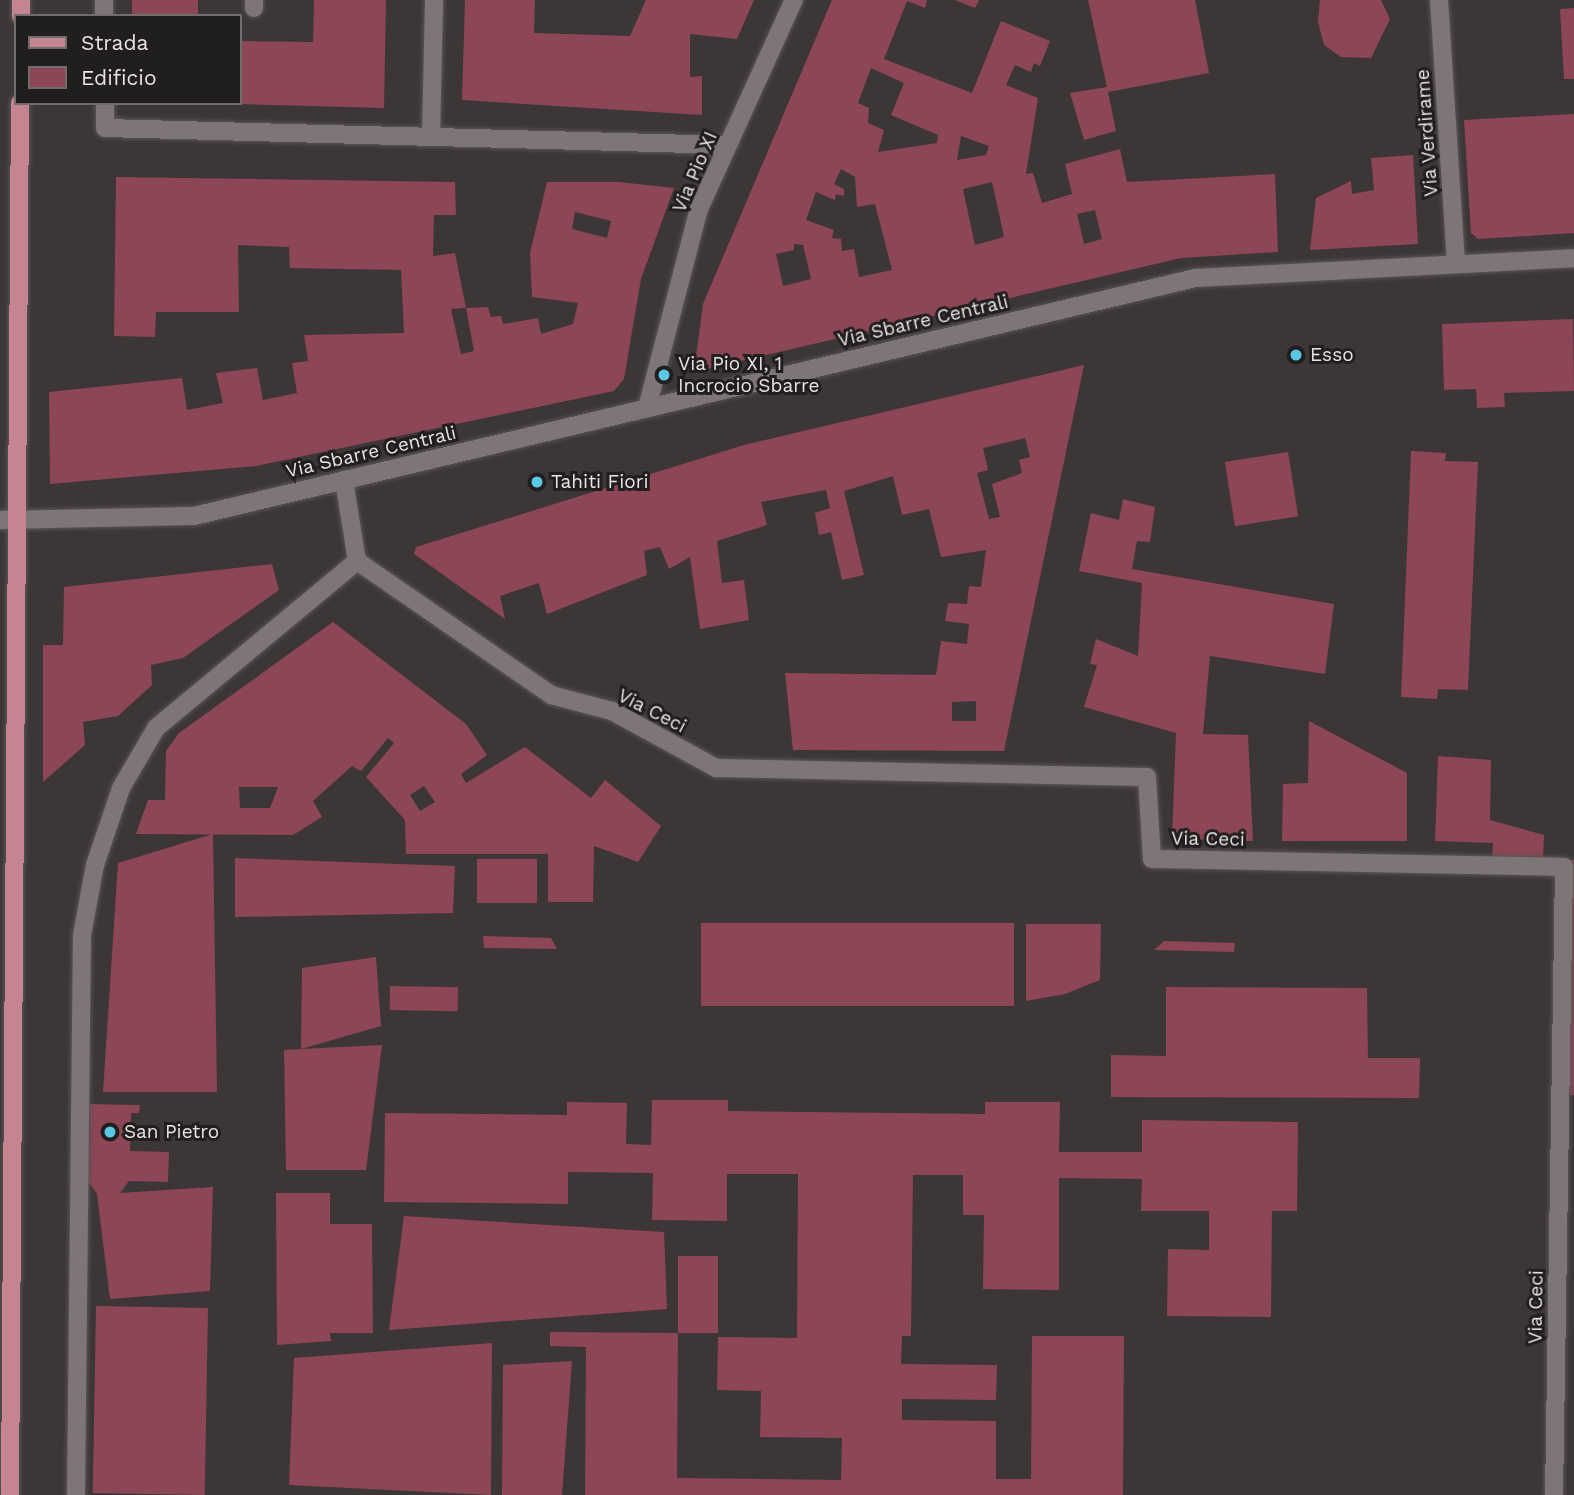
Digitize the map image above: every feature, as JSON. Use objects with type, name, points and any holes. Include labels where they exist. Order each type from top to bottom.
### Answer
[{"type":"main road","points":[[10,1495],[8,521],[20,105]]},
{"type":"street","points":[[431,136],[434,0]]},
{"type":"street","name":"Via Pio XI","points":[[647,408],[699,209],[794,0]]},
{"type":"street","name":"Via Verdirame","points":[[1439,0],[1456,263]]},
{"type":"street","points":[[105,105],[105,128],[728,145]]},
{"type":"street","name":"Via Sbarre Centrali","points":[[8,521],[194,516],[1195,278],[1574,258]]},
{"type":"street","points":[[76,1495],[82,935],[95,865],[121,788],[156,728],[357,561],[344,480]]},
{"type":"street","name":"Via Ceci","points":[[357,561],[551,695],[612,711],[716,768],[1147,777],[1152,859],[1564,867],[1567,1148],[1553,1495]]},
{"type":"building","points":[[132,0],[198,0],[198,14],[132,14]]},
{"type":"building","points":[[314,0],[386,0],[384,108],[242,104],[242,41],[313,42]]},
{"type":"building","points":[[465,0],[535,0],[534,33],[630,36],[646,0],[754,0],[737,39],[690,34],[690,77],[702,76],[702,115],[462,100]]},
{"type":"building","points":[[832,0],[927,0],[925,8],[907,1],[884,59],[972,93],[1001,21],[1050,41],[1040,66],[1034,63],[1031,72],[1015,65],[1006,85],[1038,98],[1026,174],[1033,173],[1042,203],[1072,194],[1065,164],[1120,149],[1127,182],[1275,174],[1278,252],[1181,258],[694,372],[703,304]],"holes":[[[871,68],[904,83],[891,115],[938,135],[937,143],[878,152],[884,130],[868,123],[869,108],[858,103]],[[961,136],[989,146],[986,155],[957,160]],[[841,169],[855,177],[857,207],[875,204],[892,270],[859,277],[854,249],[842,251],[841,239],[832,238],[834,230],[806,220],[816,192],[835,200],[836,194],[844,196],[844,189],[834,184]],[[992,182],[1004,237],[975,245],[963,189]],[[1095,210],[1102,239],[1084,244],[1077,214]],[[794,244],[803,245],[811,279],[783,286],[776,254],[794,250]]]},
{"type":"building","points":[[955,0],[979,0],[975,8]]},
{"type":"building","points":[[1088,0],[1195,0],[1209,73],[1108,92],[1116,131],[1084,140],[1070,93],[1107,87]]},
{"type":"building","points":[[1320,0],[1381,0],[1390,19],[1371,58],[1341,57],[1324,45],[1318,22]]},
{"type":"building","points":[[1574,8],[1574,79],[1564,79],[1560,9]]},
{"type":"building","points":[[1574,114],[1574,233],[1478,239],[1471,233],[1464,120]]},
{"type":"building","points":[[1413,155],[1418,244],[1310,250],[1316,198],[1351,181],[1352,194],[1374,190],[1371,158]]},
{"type":"building","points":[[116,177],[455,182],[456,215],[434,215],[433,256],[455,253],[466,308],[488,307],[491,317],[501,316],[503,324],[538,318],[541,334],[573,324],[578,303],[532,297],[530,253],[547,182],[619,182],[674,188],[641,279],[624,379],[614,391],[256,466],[50,484],[49,392],[182,378],[187,410],[223,403],[216,373],[257,368],[263,400],[297,393],[292,363],[308,361],[304,335],[404,333],[401,270],[290,268],[289,247],[238,245],[239,312],[156,312],[155,337],[114,336]],"holes":[[[575,212],[611,221],[607,238],[572,229]],[[466,308],[474,351],[461,354],[451,309]]]},
{"type":"building","points":[[1573,319],[1574,391],[1504,393],[1505,407],[1477,408],[1476,389],[1444,390],[1442,324]]},
{"type":"building","points":[[1084,365],[1004,751],[793,750],[785,673],[936,675],[941,641],[967,644],[969,624],[945,621],[948,603],[967,604],[969,586],[981,587],[986,550],[941,557],[929,509],[902,515],[893,476],[844,491],[864,575],[842,580],[831,532],[819,535],[815,513],[830,508],[826,490],[761,502],[767,525],[717,541],[722,583],[744,580],[749,620],[700,629],[690,557],[669,569],[660,547],[644,551],[647,575],[547,614],[539,583],[500,596],[505,619],[414,554],[416,547],[744,445]],"holes":[[[1025,438],[1030,457],[1019,460],[1022,473],[992,484],[1000,517],[989,519],[977,473],[988,470],[983,448]],[[976,701],[976,721],[952,721],[952,702]]]},
{"type":"building","points":[[1411,451],[1446,453],[1445,461],[1478,462],[1468,690],[1438,689],[1437,699],[1401,697]]},
{"type":"building","points":[[1288,452],[1298,516],[1235,526],[1225,462]]},
{"type":"building","points":[[1123,499],[1155,507],[1150,542],[1137,541],[1132,569],[1334,604],[1325,674],[1210,656],[1203,734],[1248,735],[1253,841],[1172,839],[1176,733],[1084,707],[1097,665],[1090,664],[1096,639],[1138,656],[1142,583],[1079,571],[1091,513],[1119,520]]},
{"type":"building","points":[[272,564],[279,590],[183,658],[151,665],[152,685],[118,716],[83,722],[85,745],[43,782],[43,645],[63,645],[64,587]]},
{"type":"building","points":[[333,622],[466,724],[487,755],[461,774],[466,783],[525,747],[591,798],[605,780],[661,826],[638,862],[594,846],[593,902],[548,902],[548,854],[406,854],[405,820],[366,777],[394,743],[388,738],[361,771],[352,766],[313,801],[322,817],[293,835],[136,834],[148,800],[165,800],[166,751],[179,733]],"holes":[[[424,786],[435,802],[420,811],[410,795]],[[239,787],[278,787],[270,808],[240,808]]]},
{"type":"building","points":[[1309,721],[1407,773],[1407,841],[1282,841],[1283,784],[1308,783]]},
{"type":"building","points":[[1438,756],[1491,760],[1490,820],[1544,835],[1543,860],[1492,859],[1493,843],[1435,841]]},
{"type":"building","points":[[213,834],[217,1092],[103,1092],[118,863]]},
{"type":"building","points":[[235,858],[455,866],[453,913],[235,917]]},
{"type":"building","points":[[477,859],[537,859],[537,903],[477,903]]},
{"type":"building","points":[[1571,860],[1574,860],[1574,1095],[1568,1095]]},
{"type":"building","points":[[701,923],[1014,923],[1014,1006],[701,1006]]},
{"type":"building","points":[[1026,924],[1101,924],[1100,980],[1065,994],[1026,1001]]},
{"type":"building","points":[[483,936],[551,938],[557,949],[484,948]]},
{"type":"building","points":[[1164,941],[1235,943],[1234,952],[1154,950]]},
{"type":"building","points":[[376,957],[381,1026],[301,1049],[302,968]]},
{"type":"building","points":[[390,986],[458,987],[458,1011],[390,1010]]},
{"type":"building","points":[[1166,987],[1367,988],[1368,1058],[1420,1058],[1419,1098],[1111,1097],[1111,1055],[1166,1056]]},
{"type":"building","points":[[382,1045],[366,1170],[286,1170],[284,1050]]},
{"type":"building","points":[[652,1100],[728,1100],[728,1111],[985,1114],[985,1102],[1060,1102],[1059,1152],[1142,1152],[1142,1120],[1298,1122],[1297,1211],[1272,1211],[1271,1317],[1167,1316],[1168,1249],[1209,1250],[1209,1211],[1141,1211],[1142,1179],[1059,1178],[1059,1290],[983,1289],[984,1215],[963,1215],[963,1175],[913,1175],[911,1336],[902,1336],[901,1364],[997,1365],[996,1400],[902,1399],[902,1420],[996,1421],[996,1479],[1031,1479],[1032,1336],[1124,1336],[1123,1495],[585,1495],[586,1347],[550,1346],[550,1332],[678,1333],[677,1478],[841,1480],[842,1438],[760,1437],[761,1391],[717,1390],[718,1337],[797,1338],[798,1174],[727,1174],[727,1221],[652,1220],[653,1173],[568,1172],[568,1204],[384,1202],[385,1113],[567,1115],[567,1102],[627,1103],[626,1144],[651,1145]]},
{"type":"building","points":[[81,1104],[140,1105],[139,1113],[131,1113],[130,1151],[169,1152],[168,1182],[129,1181],[120,1193],[213,1187],[210,1291],[110,1299],[97,1194],[88,1181],[90,1114],[82,1114]]},
{"type":"building","points":[[276,1193],[330,1193],[330,1224],[372,1224],[373,1333],[330,1333],[331,1341],[277,1345]]},
{"type":"building","points":[[404,1216],[664,1232],[667,1309],[389,1330]]},
{"type":"building","points":[[678,1256],[718,1256],[718,1333],[678,1333]]},
{"type":"building","points":[[96,1306],[208,1308],[205,1495],[93,1493]]},
{"type":"building","points":[[492,1343],[491,1495],[289,1485],[294,1358]]},
{"type":"building","points":[[572,1361],[562,1495],[502,1495],[503,1365]]},
{"type":"place","name":"Esso","points":[[1296,355]]},
{"type":"place","name":"Via Pio XI, 1 Incrocio Sbarre","points":[[664,375]]},
{"type":"place","name":"Tahiti Fiori","points":[[537,482]]},
{"type":"place","name":"San Pietro","points":[[110,1132]]}]
